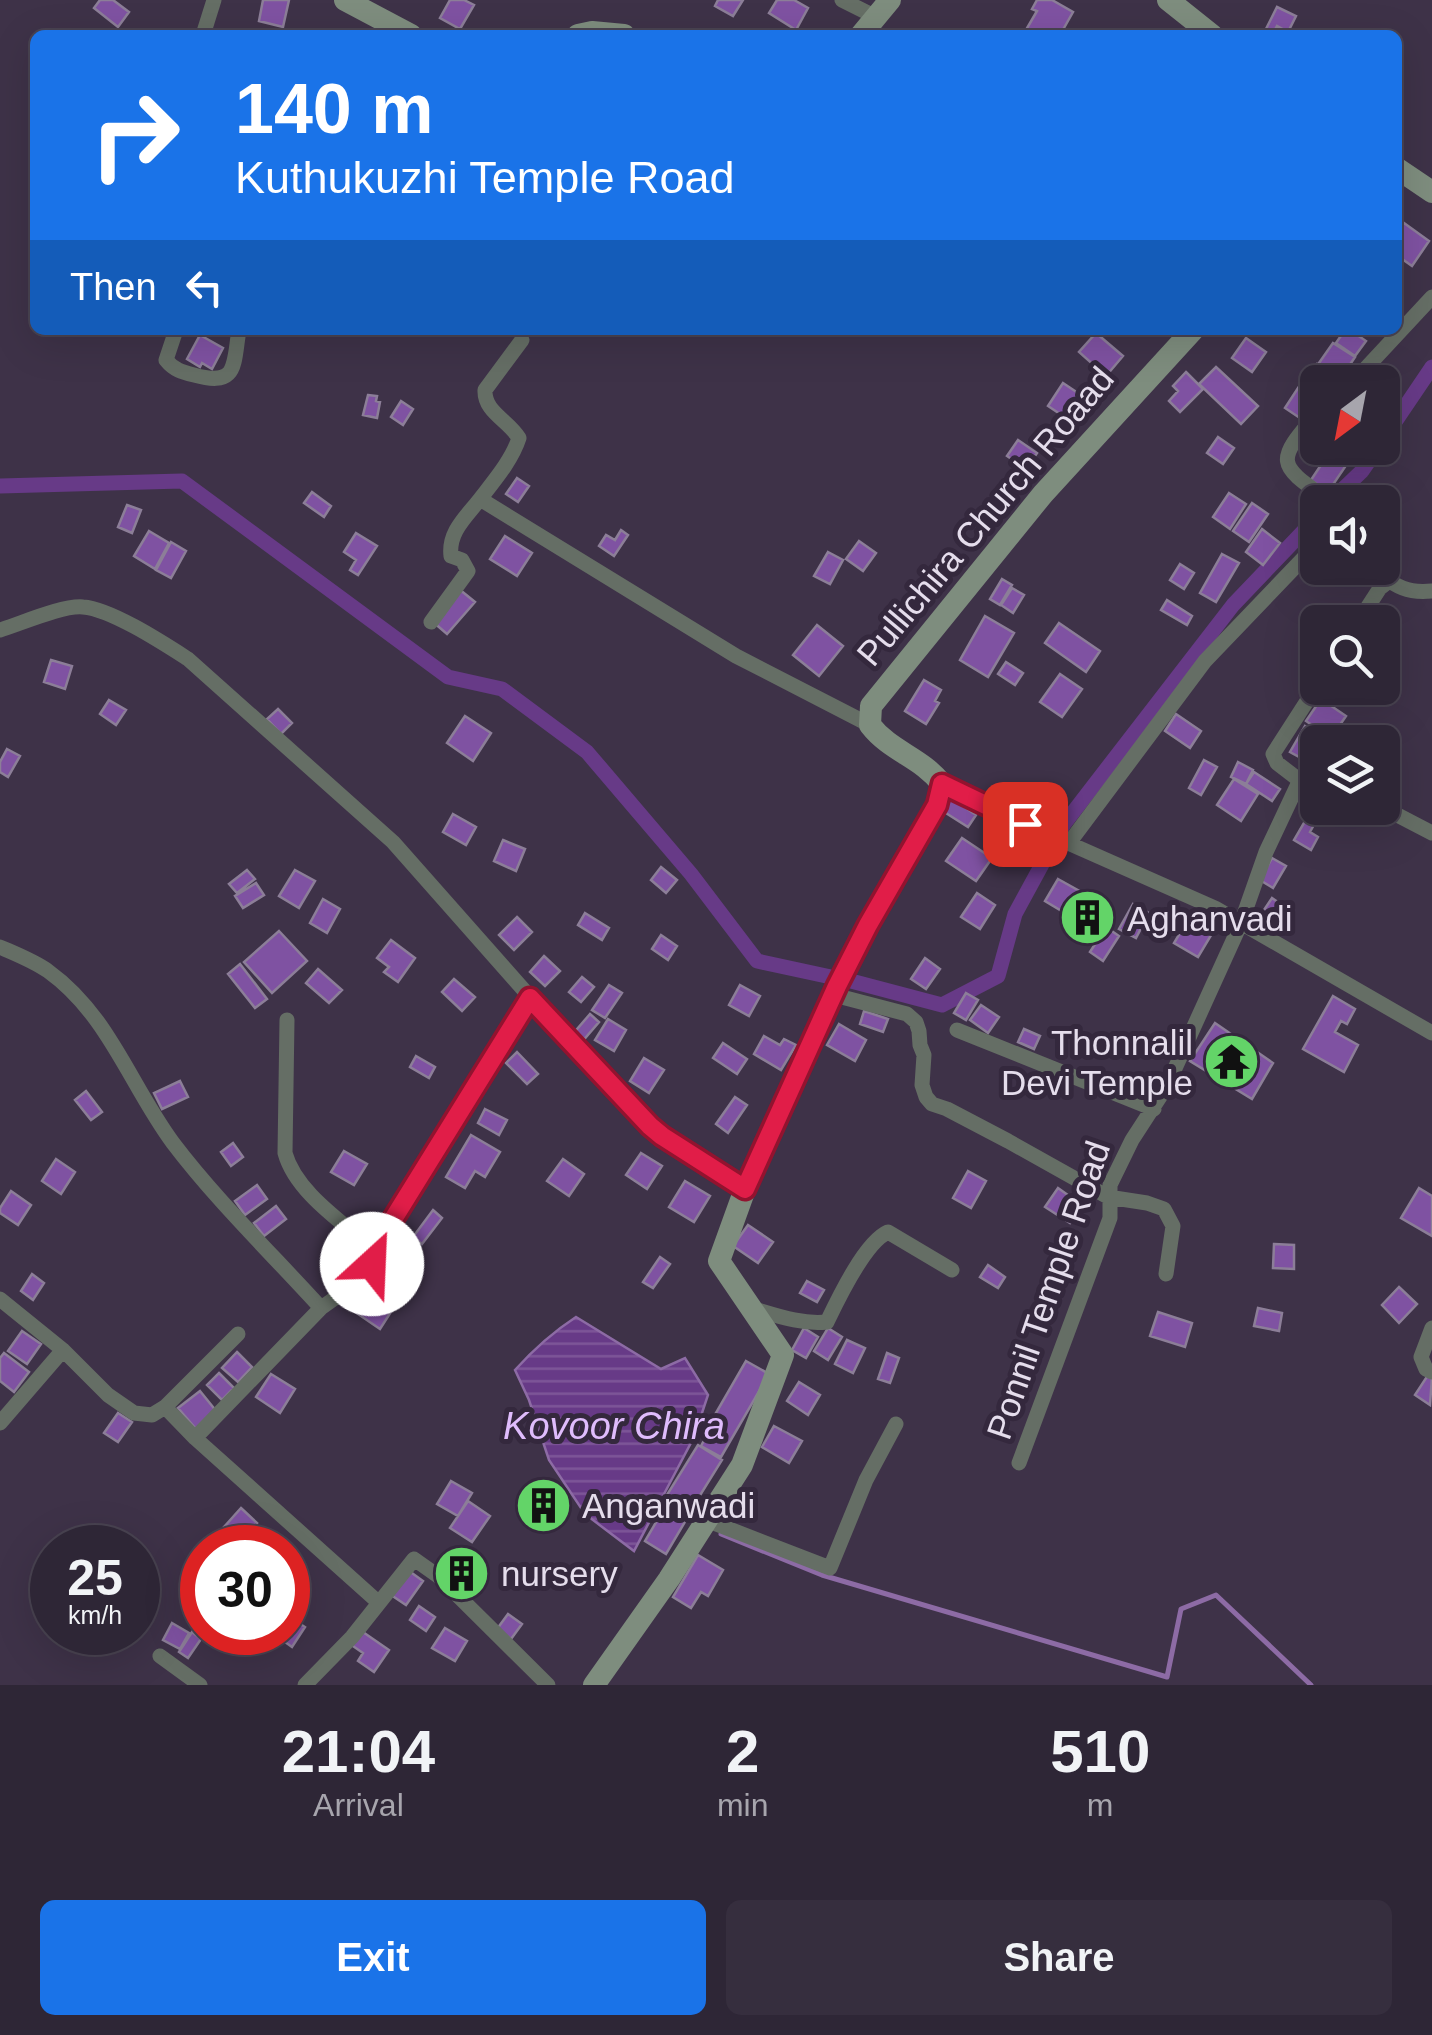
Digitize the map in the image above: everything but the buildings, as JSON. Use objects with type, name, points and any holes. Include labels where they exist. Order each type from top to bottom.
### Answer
[{"type":"main road","points":[[345,0],[402,30]]},
{"type":"main road","points":[[1168,0],[1206,30]]},
{"type":"main road","points":[[1402,173],[1432,192]]},
{"type":"main road","name":"Pullichira Church Roaad","points":[[942,784],[930,768],[882,741],[870,725],[871,706],[1042,494],[1188,335]]},
{"type":"main road","points":[[594,1685],[669,1579],[742,1465],[782,1355],[719,1260],[745,1189],[834,994],[868,925],[937,805],[942,784]]},
{"type":"street","points":[[205,30],[214,0]]},
{"type":"street","points":[[842,0],[876,18]]},
{"type":"street","points":[[1402,329],[1432,297]]},
{"type":"street","points":[[174,335],[166,360],[174,369],[215,381],[231,371],[238,335]]},
{"type":"street","points":[[1368,365],[1396,335]]},
{"type":"street","points":[[431,622],[468,571],[462,560],[451,556],[452,534],[497,478],[516,446],[518,438],[512,426],[489,408],[484,390],[522,340]]},
{"type":"street","points":[[1300,435],[1290,447],[1286,466],[1307,485]]},
{"type":"street","points":[[480,500],[736,656],[870,725]]},
{"type":"street","points":[[1069,844],[1205,661],[1300,562]]},
{"type":"street","points":[[1369,605],[1384,585]]},
{"type":"street","points":[[1394,585],[1409,592],[1432,591]]},
{"type":"street","points":[[0,630],[83,606],[151,634],[188,659],[393,842],[530,998],[650,1126],[745,1189]]},
{"type":"street","points":[[1300,778],[1277,763],[1273,754],[1304,705]]},
{"type":"street","points":[[942,784],[1215,908],[1432,1033]]},
{"type":"street","name":"Ponnil Temple Road","points":[[1019,1463],[1110,1218],[1110,1184],[1132,1140],[1167,1086],[1241,923],[1266,852],[1300,792]]},
{"type":"street","points":[[1400,816],[1432,833]]},
{"type":"street","points":[[0,947],[46,970],[74,992],[101,1025],[171,1140],[322,1308]]},
{"type":"street","points":[[834,994],[907,1014],[916,1022],[924,1056],[922,1085],[932,1104],[992,1132],[1108,1197],[1164,1209],[1173,1226],[1166,1274]]},
{"type":"street","points":[[194,1438],[322,1308],[359,1282],[372,1264],[374,1250],[530,998]]},
{"type":"street","points":[[287,1020],[285,1153],[289,1168],[300,1185],[374,1250]]},
{"type":"street","points":[[957,1030],[1154,1109]]},
{"type":"street","points":[[751,1308],[816,1324],[827,1322],[869,1246],[888,1232],[952,1270]]},
{"type":"street","points":[[0,1299],[63,1350],[108,1395],[134,1413],[152,1415],[165,1407],[238,1334]]},
{"type":"street","points":[[1429,1370],[1422,1356],[1432,1328]]},
{"type":"street","points":[[0,1424],[63,1350]]},
{"type":"street","points":[[165,1407],[194,1438],[378,1602]]},
{"type":"street","points":[[706,1520],[830,1568],[866,1480],[896,1424]]},
{"type":"street","points":[[306,1685],[352,1637],[414,1559],[438,1576],[548,1685]]},
{"type":"street","points":[[160,1656],[200,1685]]},
{"type":"water","name":"Kovoor Chira","points":[[576,1317],[661,1369],[685,1358],[708,1395],[694,1437],[634,1551],[585,1514],[549,1460],[515,1370]]},
{"type":"waterway","points":[[1400,414],[1432,367]]},
{"type":"waterway","points":[[1347,485],[1366,465]]},
{"type":"waterway","points":[[0,486],[182,481],[448,677],[502,689],[587,752],[691,874],[757,961],[831,977]]},
{"type":"waterway","points":[[851,981],[942,1005],[998,976],[1015,914],[1064,824],[1233,605],[1300,535]]},
{"type":"waterway","points":[[721,1534],[822,1575],[1167,1677],[1181,1609],[1216,1595],[1311,1685]]},
{"type":"place","name":"Aghanvadi","points":[[1088,918]]},
{"type":"place","name":"Thonnalil Devi Temple","points":[[1232,1062]]},
{"type":"place","name":"Anganwadi","points":[[543,1505]]},
{"type":"place","name":"nursery","points":[[462,1573]]},
{"type":"route","points":[[372,1264],[374,1250],[530,998],[650,1126],[745,1189],[837,986],[937,805],[942,784],[1025,824]]}]
